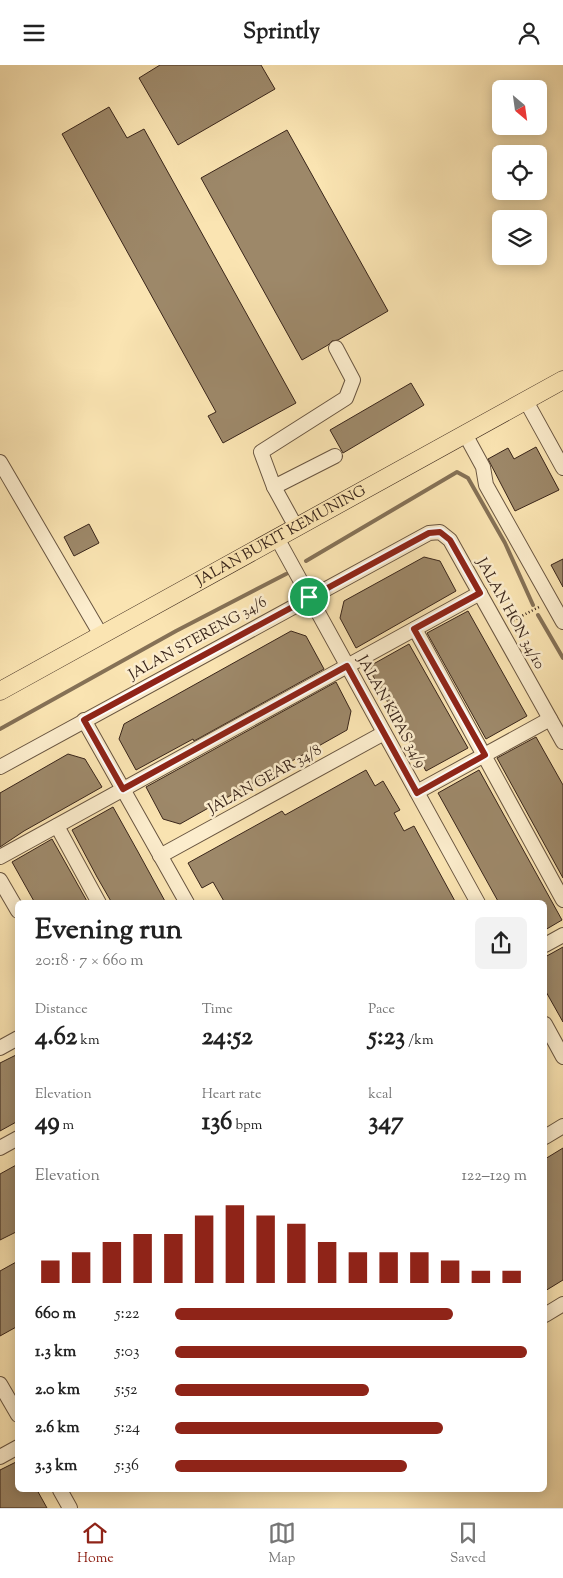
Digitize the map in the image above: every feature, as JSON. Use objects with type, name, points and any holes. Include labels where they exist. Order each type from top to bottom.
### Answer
[{"type":"main road","name":"JALAN BUKIT KEMUNING","points":[[0,691],[563,380]]},
{"type":"street","points":[[296,527],[274,487],[261,452],[346,399],[354,379],[336,348]]},
{"type":"street","points":[[526,401],[563,469]]},
{"type":"street","points":[[465,434],[483,467],[486,485],[557,597],[563,622]]},
{"type":"street","points":[[274,487],[335,456]]},
{"type":"street","points":[[0,463],[101,635]]},
{"type":"street","name":"JALAN HON 34/10","points":[[440,532],[450,540],[563,742]]},
{"type":"street","name":"JALAN STERENG 34/6","points":[[0,767],[309,597],[429,533],[440,532]]},
{"type":"street","name":"JALAN KIPAS 34/9","points":[[277,538],[476,900]]},
{"type":"street","points":[[0,857],[480,593]]},
{"type":"street","points":[[414,629],[485,755],[563,900]]},
{"type":"street","points":[[417,793],[550,719]]},
{"type":"street","points":[[84,720],[185,900]]},
{"type":"street","name":"JALAN GEAR 34/8","points":[[160,856],[384,733]]},
{"type":"street","points":[[57,826],[97,900]]},
{"type":"street","points":[[0,880],[15,906]]},
{"type":"street","points":[[547,944],[563,935]]},
{"type":"street","points":[[547,1029],[563,1057]]},
{"type":"street","points":[[0,1048],[15,1040]]},
{"type":"street","points":[[547,1136],[563,1126]]},
{"type":"street","points":[[0,1148],[15,1140]]},
{"type":"street","points":[[547,1314],[563,1304]]},
{"type":"street","points":[[0,1384],[15,1410]]},
{"type":"street","points":[[0,1457],[15,1449]]},
{"type":"street","points":[[61,1492],[70,1508]]},
{"type":"path","points":[[500,628],[557,597]]},
{"type":"building","points":[[160,65],[261,65],[275,89],[178,145],[139,78]]},
{"type":"building","points":[[109,107],[127,138],[144,129],[296,403],[223,443],[208,416],[216,412],[62,134]]},
{"type":"building","points":[[287,130],[388,311],[338,340],[332,341],[302,360],[201,178]]},
{"type":"building","points":[[411,383],[424,405],[343,453],[330,430]]},
{"type":"building","points":[[536,447],[559,490],[515,511],[488,459],[508,448],[514,459]]},
{"type":"building","points":[[89,524],[99,543],[74,556],[64,537]]},
{"type":"building","points":[[424,557],[440,561],[456,591],[356,648],[340,618],[344,601]]},
{"type":"building","points":[[563,559],[563,587],[551,565]]},
{"type":"building","points":[[468,611],[527,716],[486,739],[427,633]]},
{"type":"building","points":[[291,631],[306,636],[324,669],[194,741],[193,739],[136,770],[119,739],[124,724]]},
{"type":"building","points":[[409,644],[468,748],[426,771],[368,667]]},
{"type":"building","points":[[336,682],[351,711],[347,730],[180,824],[163,819],[146,787]]},
{"type":"building","points":[[536,737],[563,785],[563,878],[497,758]]},
{"type":"building","points":[[68,754],[85,759],[102,787],[24,831],[0,847],[0,793]]},
{"type":"building","points":[[366,770],[375,786],[383,781],[400,810],[394,813],[404,831],[414,826],[454,900],[223,900],[213,882],[202,888],[188,863],[282,811],[285,815]]},
{"type":"building","points":[[479,770],[562,920],[547,929],[547,900],[497,900],[438,793]]},
{"type":"building","points":[[113,807],[164,900],[110,900],[72,830]]},
{"type":"building","points":[[52,839],[86,900],[33,900],[12,862]]},
{"type":"building","points":[[563,947],[563,1022],[547,994],[547,956]]},
{"type":"building","points":[[15,1056],[15,1123],[0,1131],[0,1063]]},
{"type":"building","points":[[563,1148],[563,1280],[547,1290],[547,1158]]},
{"type":"building","points":[[15,1166],[15,1232],[0,1240],[0,1174]]},
{"type":"building","points":[[15,1263],[15,1328],[0,1336],[0,1271]]},
{"type":"building","points":[[15,1462],[15,1492],[38,1492],[47,1508],[0,1508],[0,1470]]},
{"type":"waterway","points":[[306,561],[457,472],[468,478],[505,543],[533,605]]},
{"type":"waterway","points":[[0,729],[176,631],[286,574]]},
{"type":"waterway","points":[[538,615],[563,658]]},
{"type":"route","points":[[440,532],[450,540],[480,593],[414,629],[485,755],[417,793],[347,666],[123,789],[84,720],[309,597],[429,533],[440,532]]}]
